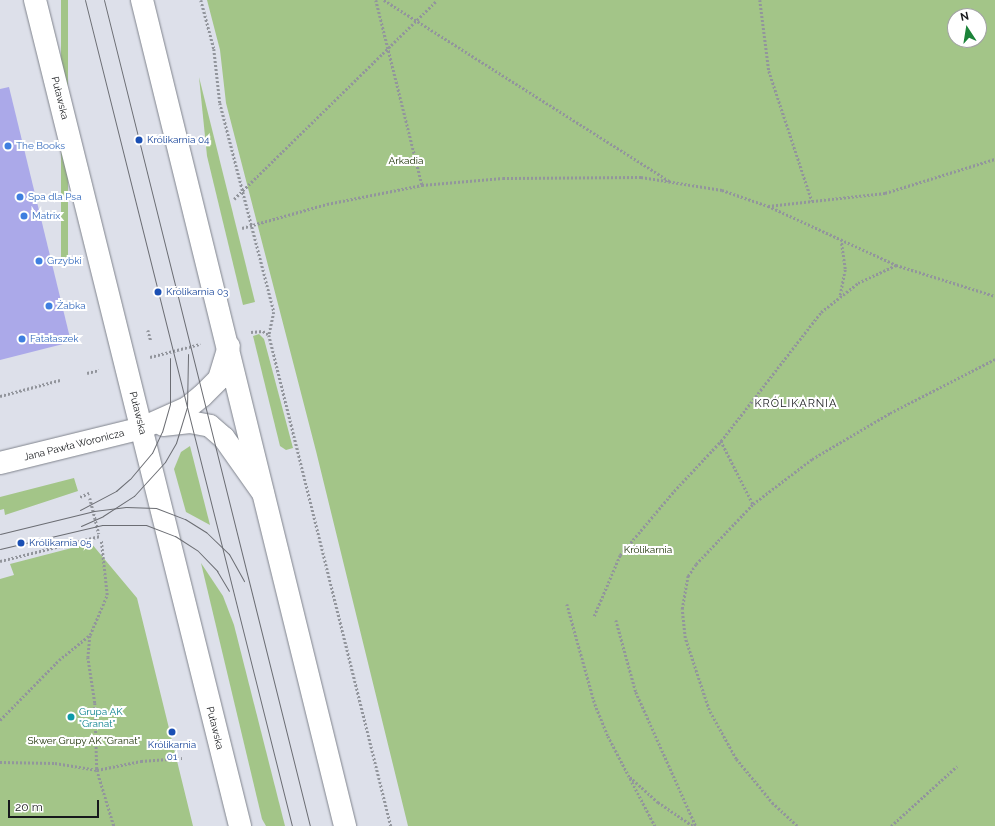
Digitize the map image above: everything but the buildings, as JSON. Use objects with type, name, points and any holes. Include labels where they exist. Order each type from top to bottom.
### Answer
[{"type":"main road","name":"Puławska","points":[[35,0],[240,826]]},
{"type":"main road","points":[[142,0],[229,347],[263,493],[346,826]]},
{"type":"main road","name":"Jana Pawła Woronicza","points":[[0,463],[142,428],[187,408],[219,379],[229,347]]},
{"type":"main road","points":[[142,428],[190,422],[210,426],[224,438],[263,493]]},
{"type":"path","points":[[201,0],[214,49],[220,103],[274,312],[269,335],[390,826]]},
{"type":"path","points":[[376,0],[422,185]]},
{"type":"path","points":[[384,0],[670,181]]},
{"type":"path","points":[[234,199],[437,0]]},
{"type":"path","points":[[760,0],[769,71],[812,201]]},
{"type":"path","points":[[768,206],[885,193],[995,159]]},
{"type":"path","points":[[242,228],[327,204],[422,185],[504,178],[587,176],[670,181],[722,190],[768,206],[841,241],[896,265],[995,296]]},
{"type":"path","points":[[840,295],[845,269],[841,241]]},
{"type":"path","points":[[594,616],[620,555],[674,491],[721,441],[821,312],[840,295],[858,283],[896,265]]},
{"type":"path","points":[[148,330],[151,341]]},
{"type":"path","points":[[248,332],[263,330],[269,335]]},
{"type":"path","points":[[145,358],[198,345]]},
{"type":"path","points":[[797,826],[773,804],[752,780],[722,736],[694,671],[685,638],[682,609],[688,576],[696,564],[753,504],[812,459],[890,414],[995,359]]},
{"type":"path","points":[[87,373],[103,369]]},
{"type":"path","points":[[0,396],[60,380]]},
{"type":"path","points":[[721,441],[753,504]]},
{"type":"path","points":[[80,497],[89,493]]},
{"type":"path","points":[[0,561],[100,535],[90,498]]},
{"type":"path","points":[[101,540],[107,595],[90,635],[88,657],[95,703],[97,770],[114,826]]},
{"type":"path","points":[[567,604],[595,704],[655,826]]},
{"type":"path","points":[[616,620],[636,692],[694,826]]},
{"type":"path","points":[[0,720],[58,660],[90,635]]},
{"type":"path","points":[[0,762],[55,763],[97,770],[141,761],[182,758]]},
{"type":"path","points":[[892,826],[957,766]]},
{"type":"path","points":[[629,775],[658,802],[694,826]]},
{"type":"green space","points":[[61,0],[68,0],[68,266],[61,266]]},
{"type":"green space","points":[[207,0],[995,0],[995,826],[408,826],[316,451],[226,103],[220,50]]},
{"type":"green space","points":[[199,77],[255,302],[243,305],[207,156]]},
{"type":"green space","points":[[259,334],[264,339],[293,448],[286,450],[280,446],[253,336]]},
{"type":"green space","points":[[190,446],[210,525],[186,512],[174,469],[181,452]]},
{"type":"green space","points":[[74,478],[78,491],[5,515],[4,509],[0,510],[0,497]]},
{"type":"green space","name":"Skwer Grupy AK \"Granat\"","points":[[91,543],[137,598],[193,826],[0,826],[0,579],[14,575],[10,564]]},
{"type":"green space","points":[[201,563],[223,596],[234,625],[285,826],[266,826],[262,819]]},
{"type":"tram line","points":[[85,0],[292,826]]},
{"type":"tram line","points":[[104,0],[310,826]]},
{"type":"tram line","points":[[81,526],[103,516],[134,496],[165,462],[176,443],[187,408],[188,354]]},
{"type":"tram line","points":[[80,510],[116,491],[130,479],[152,453],[162,432],[170,404],[170,358]]},
{"type":"tram line","points":[[0,534],[94,511],[126,507],[156,508],[185,519],[206,532],[229,554],[244,581]]},
{"type":"tram line","points":[[0,549],[102,525],[146,525],[175,536],[198,551],[217,571],[229,591]]},
{"type":"place","name":"Królikarnia 04","points":[[139,140]]},
{"type":"place","name":"The Books","points":[[8,146]]},
{"type":"place","name":"Spa dla Psa","points":[[20,197]]},
{"type":"place","name":"Matrix","points":[[24,216]]},
{"type":"place","name":"Grzybki","points":[[39,261]]},
{"type":"place","name":"Królikarnia 03","points":[[158,292]]},
{"type":"place","name":"Żabka","points":[[49,306]]},
{"type":"place","name":"Fatałaszek","points":[[22,339]]},
{"type":"place","name":"Królikarnia 05","points":[[21,543]]},
{"type":"place","name":"Grupa AK \"Granat\"","points":[[71,717]]},
{"type":"place","name":"Królikarnia 01","points":[[172,732]]},
{"type":"district","name":"KRÓLIKARNIA","points":[[796,404]]},
{"type":"park label","name":"Arkadia","points":[[406,161]]},
{"type":"park label","name":"Królikarnia","points":[[648,550]]}]
